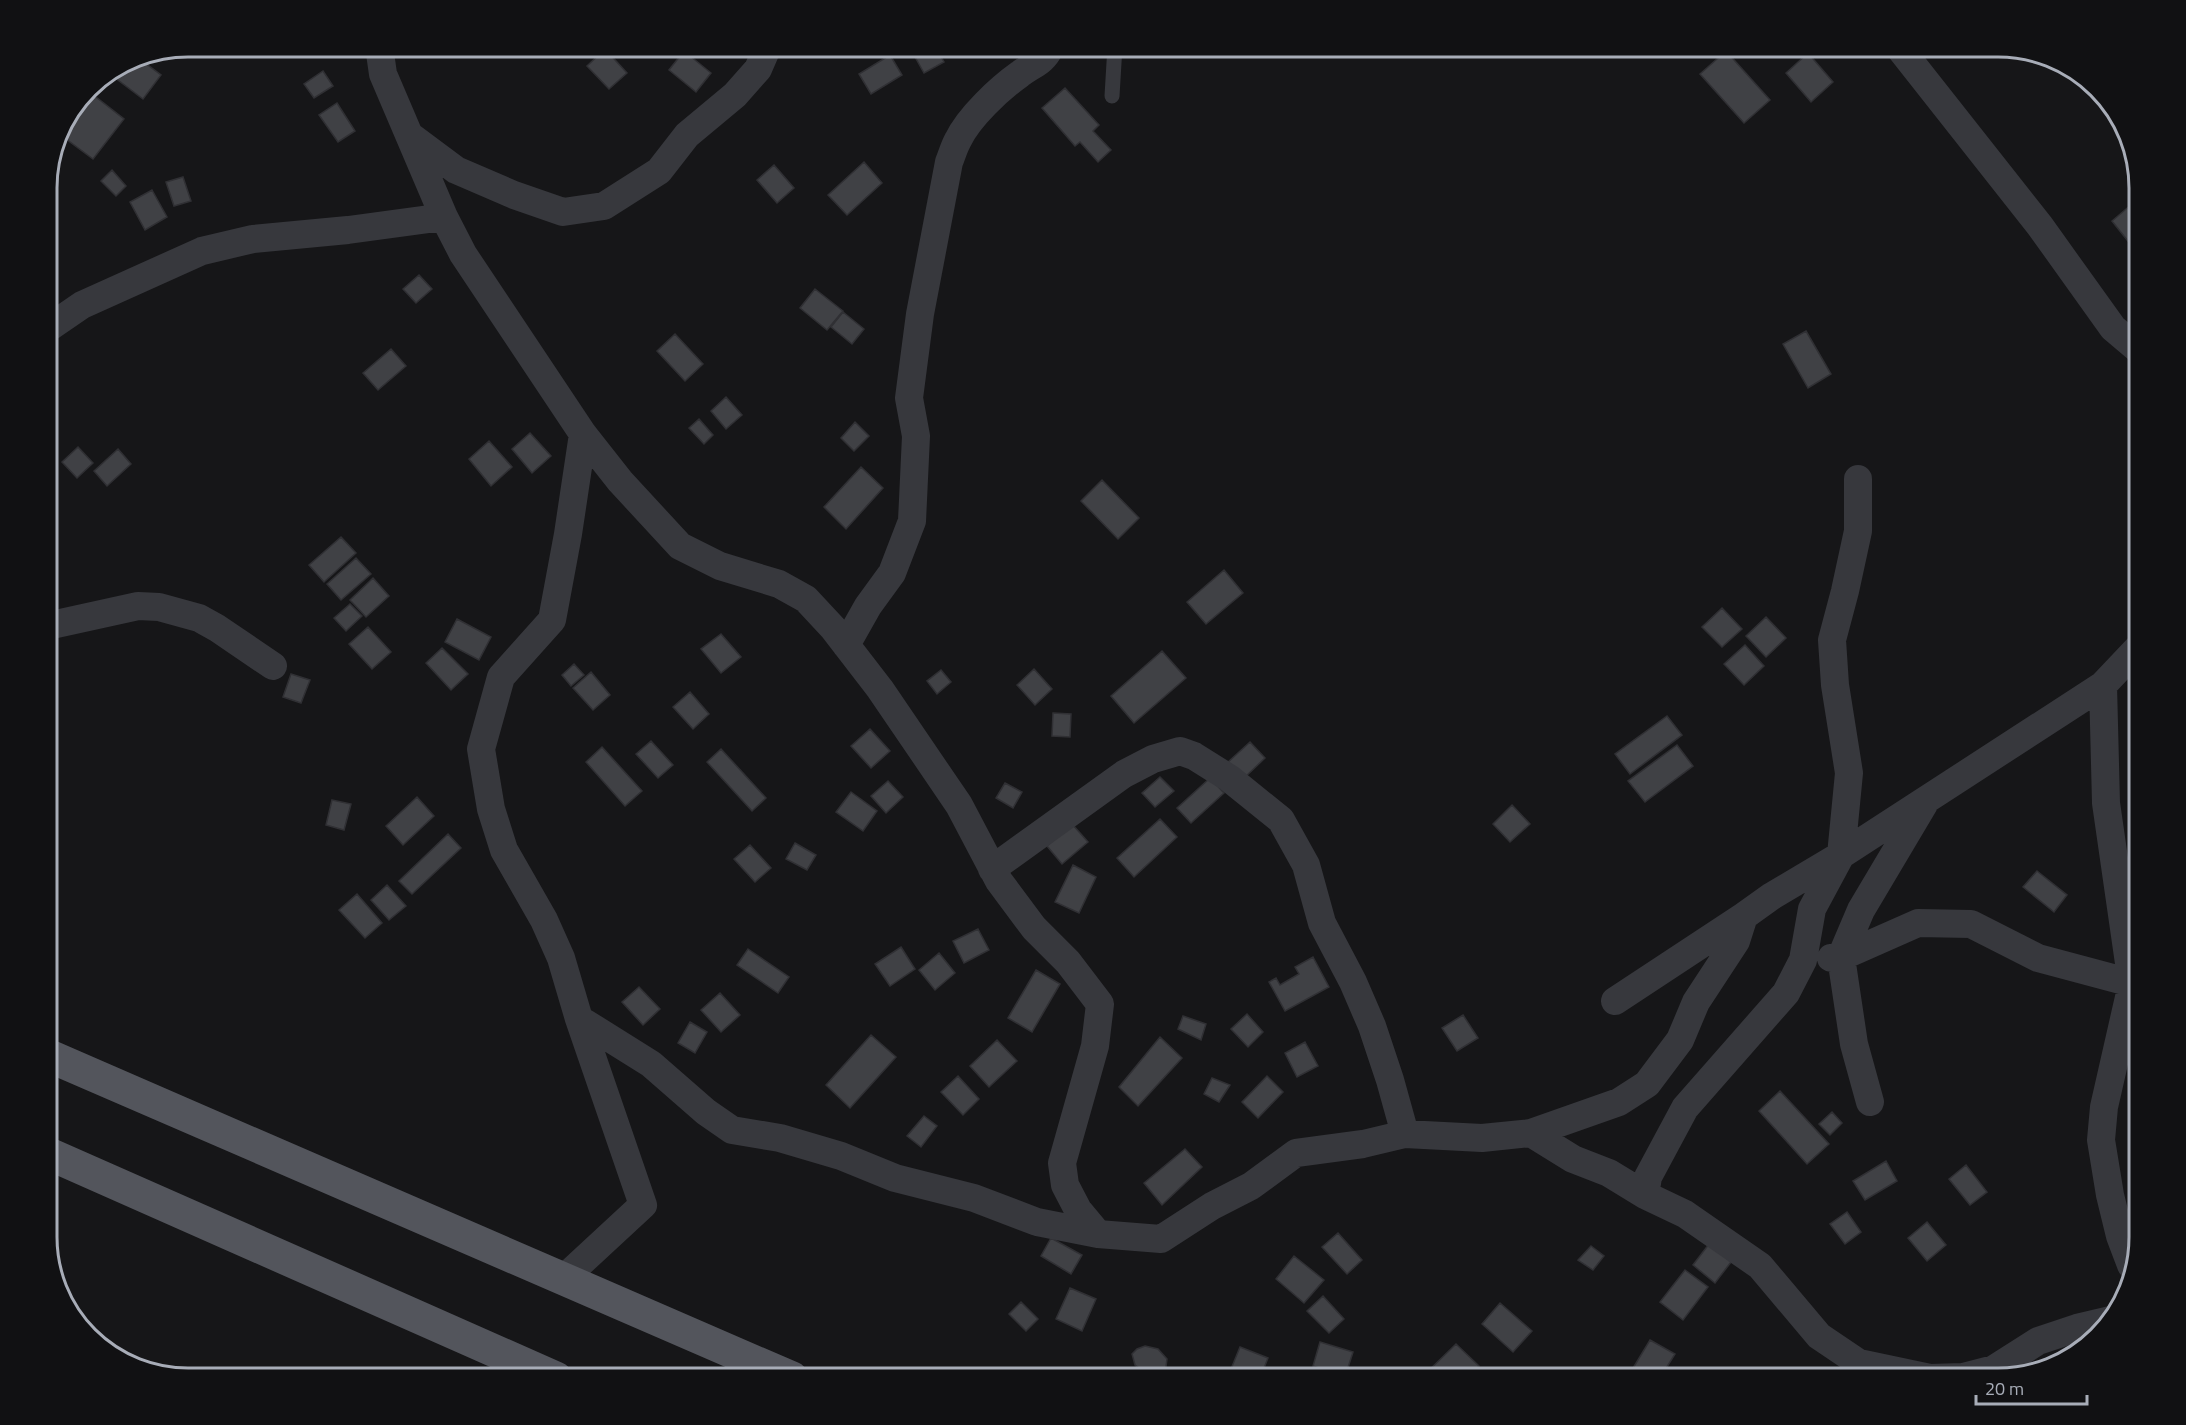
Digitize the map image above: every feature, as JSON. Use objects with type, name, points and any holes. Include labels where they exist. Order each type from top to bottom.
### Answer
[{"type":"main road","points":[[57,1059],[769,1368]]},
{"type":"main road","points":[[57,1158],[533,1368]]},
{"type":"street","points":[[381,57],[383,74],[408,134],[444,217],[463,254],[583,434],[620,481],[680,546],[720,566],[779,584],[806,599],[833,628],[905,725],[959,805],[992,869],[1034,928],[1068,962],[1100,1004],[1095,1046],[1062,1163],[1065,1185],[1078,1210],[1098,1234]]},
{"type":"street","points":[[408,134],[456,170],[514,195],[563,212],[604,206],[659,171],[687,135],[735,95],[758,69],[763,57]]},
{"type":"street","points":[[846,645],[867,606],[892,573],[912,521],[916,436],[909,398],[920,314],[950,162],[958,139],[993,97],[1020,74],[1046,57]]},
{"type":"street","points":[[1907,57],[2040,226],[2113,328],[2129,342]]},
{"type":"street","points":[[57,322],[82,305],[202,251],[253,239],[348,230],[444,217]]},
{"type":"street","points":[[562,1280],[643,1205],[579,1019],[561,958],[544,920],[504,850],[491,809],[481,749],[501,677],[552,620],[583,434]]},
{"type":"street","points":[[1645,1195],[1648,1177],[1685,1108],[1786,993],[1803,960],[1812,909],[1840,855],[1850,773],[1835,685],[1832,640],[1858,531],[1858,479]]},
{"type":"street","points":[[57,620],[138,606],[159,607],[200,618],[273,666]]},
{"type":"street","points":[[1615,1001],[1772,896],[1840,855],[2103,686],[2129,658]]},
{"type":"street","points":[[2103,686],[2106,803],[2129,942]]},
{"type":"street","points":[[992,869],[1124,774],[1153,759],[1180,751],[1194,756],[1229,778],[1281,820],[1306,865],[1322,923],[1353,981],[1372,1026],[1405,1134]]},
{"type":"street","points":[[1870,1102],[1854,1044],[1841,957],[1861,910],[1927,799]]},
{"type":"street","points":[[579,1019],[651,1064],[706,1112],[732,1130],[780,1138],[841,1156],[895,1178],[974,1198],[1037,1221],[1098,1234],[1161,1239],[1212,1206],[1251,1186],[1296,1153],[1363,1144],[1405,1134],[1482,1138],[1531,1133],[1619,1102],[1647,1084],[1680,1040],[1696,1002],[1736,941],[1744,916]]},
{"type":"street","points":[[1803,960],[1841,957],[1918,923],[1971,924],[2038,958],[2129,982]]},
{"type":"street","points":[[2127,1254],[2104,1168],[2101,1140],[2104,1107],[2129,1011]]},
{"type":"street","points":[[1531,1133],[1573,1159],[1608,1173],[1645,1195],[1685,1214],[1760,1266],[1818,1336],[1859,1363],[1883,1368]]},
{"type":"street","points":[[1996,1368],[2038,1341],[2096,1323]]},
{"type":"lane","points":[[1112,96],[1114,57]]},
{"type":"building","points":[[597,57],[612,57],[627,73],[609,89],[587,66]]},
{"type":"building","points":[[679,57],[691,57],[711,73],[696,92],[669,70]]},
{"type":"building","points":[[887,57],[891,57],[902,75],[871,94],[859,74]]},
{"type":"building","points":[[915,57],[941,57],[944,62],[924,73]]},
{"type":"building","points":[[1719,57],[1731,57],[1770,100],[1744,123],[1700,74]]},
{"type":"building","points":[[1804,57],[1811,57],[1833,82],[1811,102],[1786,73]]},
{"type":"building","points":[[146,64],[161,75],[143,99],[116,79]]},
{"type":"building","points":[[323,71],[333,86],[314,98],[304,84]]},
{"type":"building","points":[[1065,88],[1099,125],[1093,131],[1111,150],[1098,162],[1080,142],[1075,146],[1042,108]]},
{"type":"building","points":[[94,96],[124,119],[93,159],[67,139],[79,115]]},
{"type":"building","points":[[337,103],[355,131],[338,142],[319,115]]},
{"type":"building","points":[[864,162],[882,183],[847,215],[828,195]]},
{"type":"building","points":[[774,165],[794,188],[777,203],[757,180]]},
{"type":"building","points":[[112,170],[126,186],[116,196],[101,181]]},
{"type":"building","points":[[183,177],[191,201],[174,206],[166,182]]},
{"type":"building","points":[[152,190],[167,217],[145,230],[130,202]]},
{"type":"building","points":[[2129,207],[2129,242],[2112,221]]},
{"type":"building","points":[[419,275],[432,289],[416,303],[403,289]]},
{"type":"building","points":[[815,289],[843,311],[827,330],[800,308]]},
{"type":"building","points":[[843,312],[864,329],[852,344],[831,327]]},
{"type":"building","points":[[1806,331],[1831,374],[1808,388],[1783,344]]},
{"type":"building","points":[[675,334],[703,364],[685,381],[657,351]]},
{"type":"building","points":[[391,349],[406,366],[378,390],[363,373]]},
{"type":"building","points":[[726,397],[742,415],[726,429],[711,411]]},
{"type":"building","points":[[699,419],[713,435],[704,444],[689,428]]},
{"type":"building","points":[[855,422],[869,436],[854,451],[841,438]]},
{"type":"building","points":[[530,433],[551,456],[532,473],[512,449]]},
{"type":"building","points":[[489,441],[512,467],[491,486],[469,459]]},
{"type":"building","points":[[78,447],[93,463],[77,478],[62,462]]},
{"type":"building","points":[[118,449],[131,464],[107,486],[94,471]]},
{"type":"building","points":[[861,467],[883,488],[846,529],[824,507]]},
{"type":"building","points":[[1102,480],[1139,518],[1118,539],[1081,501]]},
{"type":"building","points":[[341,537],[356,553],[324,582],[309,565]]},
{"type":"building","points":[[356,558],[371,574],[341,600],[327,584]]},
{"type":"building","points":[[1224,570],[1243,593],[1206,624],[1187,602]]},
{"type":"building","points":[[373,578],[389,596],[366,617],[350,600]]},
{"type":"building","points":[[350,604],[362,616],[346,631],[334,618]]},
{"type":"building","points":[[1722,608],[1742,629],[1722,647],[1702,627]]},
{"type":"building","points":[[1766,617],[1786,638],[1766,657],[1746,636]]},
{"type":"building","points":[[457,619],[491,637],[479,660],[445,642]]},
{"type":"building","points":[[368,627],[391,652],[372,669],[349,644]]},
{"type":"building","points":[[721,634],[741,657],[721,673],[701,649]]},
{"type":"building","points":[[1745,645],[1764,666],[1744,685],[1724,664]]},
{"type":"building","points":[[442,648],[468,674],[451,690],[426,663]]},
{"type":"building","points":[[1162,651],[1186,678],[1134,723],[1111,696]]},
{"type":"building","points":[[574,664],[584,675],[571,686],[562,675]]},
{"type":"building","points":[[1034,669],[1052,689],[1035,705],[1017,685]]},
{"type":"building","points":[[941,670],[951,682],[937,694],[927,681]]},
{"type":"building","points":[[591,672],[610,695],[593,710],[573,688]]},
{"type":"building","points":[[291,674],[310,680],[301,703],[283,697]]},
{"type":"building","points":[[690,692],[709,714],[693,729],[673,707]]},
{"type":"building","points":[[1053,713],[1071,714],[1070,737],[1052,736]]},
{"type":"building","points":[[1667,716],[1682,735],[1630,774],[1615,754]]},
{"type":"building","points":[[870,729],[890,751],[871,768],[851,746]]},
{"type":"building","points":[[651,741],[673,765],[658,778],[636,754]]},
{"type":"building","points":[[1250,742],[1265,758],[1243,779],[1227,763]]},
{"type":"building","points":[[1677,745],[1693,766],[1645,802],[1628,781]]},
{"type":"building","points":[[602,747],[642,791],[625,806],[586,762]]},
{"type":"building","points":[[721,749],[766,798],[752,811],[707,762]]},
{"type":"building","points":[[1160,777],[1174,791],[1155,807],[1142,793]]},
{"type":"building","points":[[1210,778],[1224,793],[1191,823],[1177,808]]},
{"type":"building","points":[[888,781],[903,797],[886,813],[871,796]]},
{"type":"building","points":[[1005,783],[1022,792],[1013,808],[996,798]]},
{"type":"building","points":[[851,792],[877,811],[863,831],[836,812]]},
{"type":"building","points":[[417,797],[434,816],[403,845],[386,826]]},
{"type":"building","points":[[332,800],[351,804],[344,830],[326,825]]},
{"type":"building","points":[[1512,805],[1530,824],[1510,842],[1493,824]]},
{"type":"building","points":[[1160,819],[1177,837],[1134,877],[1117,858]]},
{"type":"building","points":[[1072,824],[1088,842],[1062,864],[1047,846]]},
{"type":"building","points":[[448,834],[461,848],[412,894],[399,881]]},
{"type":"building","points":[[795,843],[816,855],[807,870],[786,859]]},
{"type":"building","points":[[750,845],[771,868],[755,882],[734,859]]},
{"type":"building","points":[[1073,865],[1096,877],[1079,913],[1055,902]]},
{"type":"building","points":[[2037,871],[2067,895],[2054,912],[2023,887]]},
{"type":"building","points":[[387,885],[406,906],[389,920],[371,900]]},
{"type":"building","points":[[357,894],[382,923],[365,938],[339,910]]},
{"type":"building","points":[[978,929],[989,950],[964,963],[953,941]]},
{"type":"building","points":[[901,947],[915,969],[890,986],[875,964]]},
{"type":"building","points":[[748,949],[789,977],[778,993],[737,965]]},
{"type":"building","points":[[939,953],[955,973],[935,990],[919,970]]},
{"type":"building","points":[[1313,957],[1329,987],[1285,1011],[1269,982],[1276,978],[1280,985],[1299,974],[1295,967]]},
{"type":"building","points":[[1036,970],[1060,984],[1032,1032],[1008,1018]]},
{"type":"building","points":[[639,987],[660,1009],[643,1025],[622,1002]]},
{"type":"building","points":[[720,993],[740,1015],[721,1032],[701,1010]]},
{"type":"building","points":[[1247,1014],[1263,1032],[1248,1047],[1231,1029]]},
{"type":"building","points":[[1463,1015],[1478,1038],[1457,1051],[1442,1028]]},
{"type":"building","points":[[1183,1016],[1206,1024],[1201,1040],[1178,1029]]},
{"type":"building","points":[[690,1022],[707,1032],[695,1053],[678,1043]]},
{"type":"building","points":[[871,1035],[896,1057],[850,1108],[826,1085]]},
{"type":"building","points":[[1160,1037],[1182,1058],[1138,1106],[1119,1087]]},
{"type":"building","points":[[997,1040],[1017,1061],[989,1087],[970,1066]]},
{"type":"building","points":[[1305,1042],[1318,1066],[1297,1077],[1285,1053]]},
{"type":"building","points":[[958,1076],[979,1099],[963,1115],[941,1092]]},
{"type":"building","points":[[1267,1076],[1283,1092],[1258,1118],[1242,1102]]},
{"type":"building","points":[[1212,1078],[1230,1085],[1219,1102],[1204,1094]]},
{"type":"building","points":[[1780,1091],[1829,1144],[1807,1164],[1759,1111]]},
{"type":"building","points":[[1832,1112],[1842,1123],[1830,1135],[1819,1124]]},
{"type":"building","points":[[924,1116],[937,1126],[921,1147],[907,1136]]},
{"type":"building","points":[[1185,1149],[1202,1167],[1162,1205],[1144,1183]]},
{"type":"building","points":[[1886,1161],[1897,1181],[1865,1200],[1853,1181]]},
{"type":"building","points":[[1966,1165],[1987,1192],[1970,1205],[1949,1179]]},
{"type":"building","points":[[1847,1212],[1861,1232],[1845,1244],[1830,1224]]},
{"type":"building","points":[[1927,1222],[1946,1245],[1927,1261],[1908,1238]]},
{"type":"building","points":[[1338,1233],[1362,1260],[1347,1274],[1322,1247]]},
{"type":"building","points":[[1051,1238],[1082,1255],[1071,1274],[1041,1256]]},
{"type":"building","points":[[1709,1244],[1731,1262],[1715,1283],[1693,1265]]},
{"type":"building","points":[[1591,1246],[1604,1256],[1593,1270],[1578,1260]]},
{"type":"building","points":[[1294,1256],[1324,1280],[1304,1303],[1276,1279]]},
{"type":"building","points":[[1685,1270],[1708,1287],[1683,1320],[1660,1302]]},
{"type":"building","points":[[1070,1288],[1096,1299],[1082,1331],[1056,1319]]},
{"type":"building","points":[[1323,1296],[1344,1319],[1329,1333],[1307,1311]]},
{"type":"building","points":[[1021,1302],[1038,1319],[1026,1331],[1009,1314]]},
{"type":"building","points":[[1500,1303],[1532,1331],[1513,1352],[1482,1324]]},
{"type":"building","points":[[1650,1340],[1675,1354],[1666,1368],[1633,1368]]},
{"type":"building","points":[[1320,1342],[1353,1352],[1348,1368],[1313,1366]]},
{"type":"building","points":[[1456,1344],[1479,1366],[1477,1368],[1431,1368]]},
{"type":"building","points":[[1145,1346],[1158,1349],[1167,1359],[1166,1368],[1139,1368],[1135,1365],[1132,1354]]},
{"type":"building","points":[[1240,1347],[1268,1358],[1264,1368],[1231,1368]]}]
